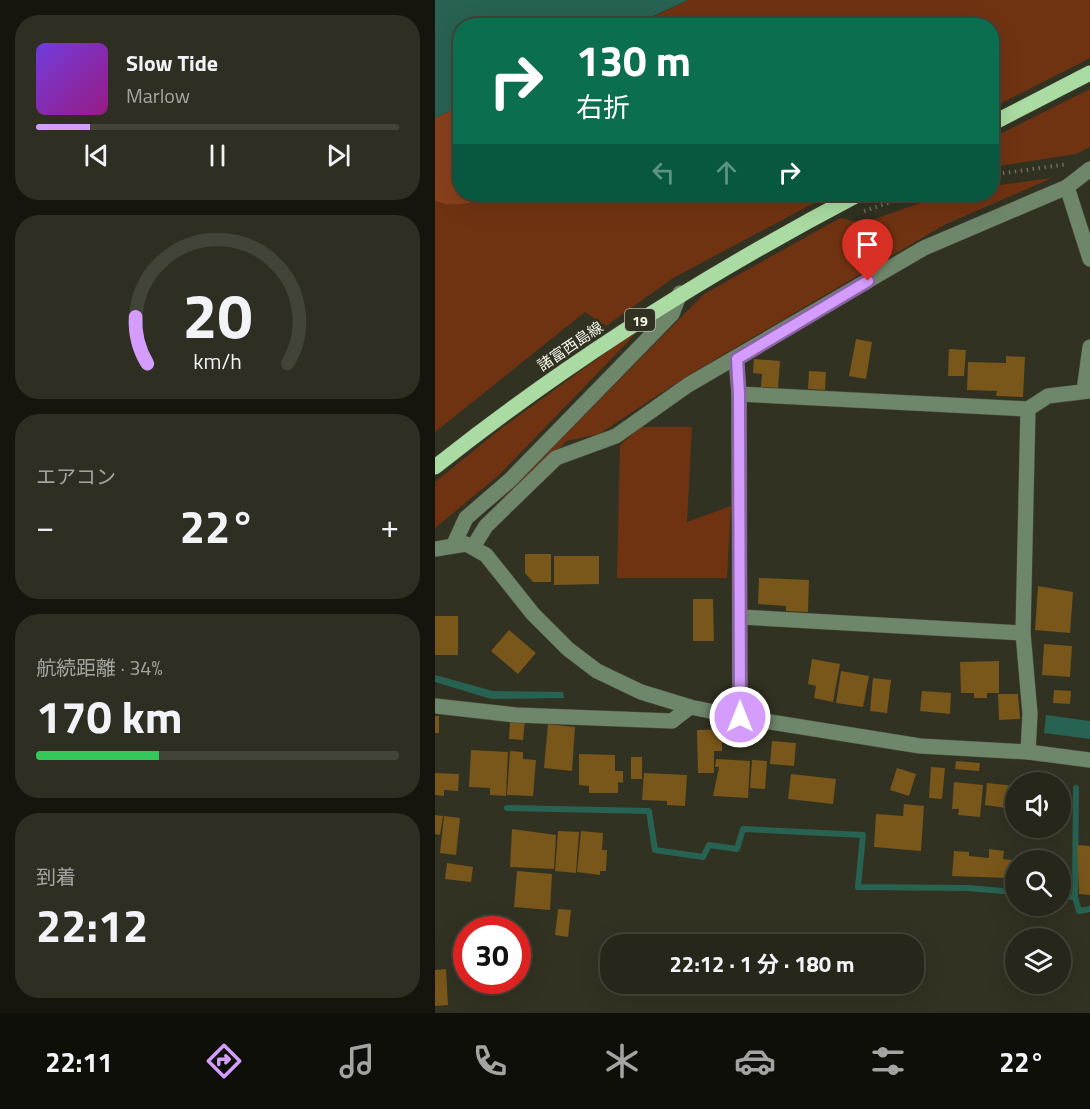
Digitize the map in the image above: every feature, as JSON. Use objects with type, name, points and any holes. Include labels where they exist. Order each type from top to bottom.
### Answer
[{"type":"main road","points":[[999,120],[1090,73]]},
{"type":"main road","name":"諸富西島線","points":[[435,467],[501,415],[680,294],[846,201]]},
{"type":"street","points":[[473,547],[486,526],[556,458],[616,436],[688,386],[924,248],[956,233],[982,226],[1067,187],[1090,169]]},
{"type":"street","points":[[1067,187],[1090,259]]},
{"type":"street","points":[[454,544],[467,518],[510,480],[672,314],[680,294]]},
{"type":"street","points":[[739,394],[1028,409],[1048,396],[1087,391],[1090,347]]},
{"type":"street","points":[[737,359],[740,717]]},
{"type":"street","points":[[1028,409],[1023,633],[1030,714],[1028,752]]},
{"type":"street","points":[[435,549],[454,544],[473,547],[486,555],[533,614],[568,649],[597,671],[641,692],[690,707],[740,717],[920,746],[1028,752],[1090,760]]},
{"type":"street","points":[[740,617],[1023,633]]},
{"type":"street","points":[[435,706],[516,715],[672,721],[690,707]]},
{"type":"path","points":[[999,174],[1071,164]]},
{"type":"path","points":[[859,210],[869,211],[897,201]]},
{"type":"shaded area","points":[[688,0],[1090,0],[1090,58],[999,104],[999,18],[651,18]]},
{"type":"shaded area","points":[[1090,89],[1090,147],[1076,154],[999,166],[999,134]]},
{"type":"shaded area","points":[[453,109],[453,201],[474,201],[449,204],[435,201],[435,118]]},
{"type":"shaded area","points":[[1052,178],[944,225],[687,376],[599,434],[567,441],[493,508],[704,294],[840,218],[863,223],[926,201],[999,201],[999,185]]},
{"type":"shaded area","points":[[435,201],[464,204],[475,201],[818,201],[673,278],[606,326],[585,312],[435,432]]},
{"type":"shaded area","points":[[644,325],[498,476],[435,528],[435,482],[503,427]]},
{"type":"shaded area","points":[[641,427],[692,427],[687,522],[731,506],[727,578],[617,578],[620,445]]},
{"type":"water","points":[[435,0],[688,0],[649,18],[453,18],[453,109],[435,118]]},
{"type":"water","points":[[435,675],[493,691],[563,692],[564,698],[491,699],[435,682]]},
{"type":"water","points":[[1046,715],[1090,721],[1090,739],[1044,733]]},
{"type":"building","points":[[856,339],[872,342],[866,379],[849,376]]},
{"type":"building","points":[[949,349],[966,350],[964,376],[948,376]]},
{"type":"building","points":[[1006,356],[1025,357],[1023,397],[996,396],[997,391],[967,390],[968,362],[1006,363]]},
{"type":"building","points":[[754,359],[780,361],[778,388],[761,387],[762,374],[753,373]]},
{"type":"building","points":[[809,371],[826,372],[825,390],[808,389]]},
{"type":"building","points":[[525,554],[551,554],[551,582],[533,582],[525,573]]},
{"type":"building","points":[[554,556],[599,556],[599,584],[554,585]]},
{"type":"building","points":[[759,578],[809,580],[808,612],[786,611],[786,606],[758,604]]},
{"type":"building","points":[[1038,586],[1073,592],[1070,633],[1035,630]]},
{"type":"building","points":[[693,599],[713,599],[714,641],[693,641]]},
{"type":"building","points":[[435,616],[458,616],[458,655],[435,655]]},
{"type":"building","points":[[509,630],[536,653],[518,674],[491,651]]},
{"type":"building","points":[[1044,644],[1072,646],[1070,677],[1042,675]]},
{"type":"building","points":[[812,659],[840,664],[833,702],[814,698],[816,686],[808,684]]},
{"type":"building","points":[[999,661],[999,693],[987,693],[987,698],[974,698],[974,693],[961,693],[960,662]]},
{"type":"building","points":[[841,671],[869,676],[863,707],[836,703]]},
{"type":"building","points":[[873,678],[891,680],[887,713],[870,711]]},
{"type":"building","points":[[1054,690],[1071,691],[1070,704],[1053,703]]},
{"type":"building","points":[[922,691],[951,693],[950,714],[920,711]]},
{"type":"building","points":[[998,694],[1018,694],[1020,719],[999,720]]},
{"type":"building","points":[[435,716],[439,716],[439,733],[435,733]]},
{"type":"building","points":[[510,720],[525,720],[523,740],[509,739]]},
{"type":"building","points":[[548,724],[575,727],[572,771],[544,768]]},
{"type":"building","points":[[733,729],[733,742],[722,742],[722,751],[714,751],[714,773],[698,773],[697,730]]},
{"type":"building","points":[[772,741],[796,743],[794,766],[770,764]]},
{"type":"building","points":[[471,750],[508,752],[506,796],[490,795],[490,788],[469,787]]},
{"type":"building","points":[[510,751],[523,752],[523,759],[536,760],[533,796],[507,795]]},
{"type":"building","points":[[579,754],[615,755],[615,771],[623,771],[623,783],[618,782],[618,793],[589,793],[589,786],[579,785]]},
{"type":"building","points":[[631,757],[642,757],[642,779],[631,779]]},
{"type":"building","points":[[716,759],[750,761],[748,798],[713,796],[719,767],[715,767]]},
{"type":"building","points":[[752,760],[767,761],[765,789],[750,788]]},
{"type":"building","points":[[956,761],[980,763],[979,771],[955,769]]},
{"type":"building","points":[[931,767],[945,768],[942,799],[929,798]]},
{"type":"building","points":[[897,768],[916,774],[909,796],[890,790]]},
{"type":"building","points":[[435,773],[459,774],[458,791],[444,790],[444,796],[435,795]]},
{"type":"building","points":[[644,773],[687,775],[685,806],[667,805],[667,801],[642,800]]},
{"type":"building","points":[[791,774],[836,779],[833,804],[788,799]]},
{"type":"building","points":[[954,782],[983,785],[980,817],[958,815],[959,809],[952,809]]},
{"type":"building","points":[[987,783],[1005,785],[1005,808],[985,805]]},
{"type":"building","points":[[904,804],[924,806],[921,851],[874,847],[876,814],[903,816]]},
{"type":"building","points":[[435,815],[443,816],[440,835],[435,834]]},
{"type":"building","points":[[444,816],[460,818],[456,855],[440,853]]},
{"type":"building","points":[[512,829],[556,835],[554,869],[510,867]]},
{"type":"building","points":[[558,831],[579,832],[576,873],[555,871]]},
{"type":"building","points":[[581,831],[603,833],[602,850],[607,850],[606,871],[600,871],[600,875],[577,872]]},
{"type":"building","points":[[1077,845],[1090,846],[1090,895],[1079,894]]},
{"type":"building","points":[[989,849],[1004,851],[1005,878],[952,876],[954,851],[969,852],[969,856],[989,858]]},
{"type":"building","points":[[447,863],[473,867],[471,882],[445,879]]},
{"type":"building","points":[[517,871],[552,874],[550,910],[514,907]]},
{"type":"building","points":[[558,909],[571,910],[568,937],[555,935]]},
{"type":"building","points":[[446,969],[448,1005],[435,1006],[435,970]]},
{"type":"waterway","points":[[1071,897],[1075,897],[1076,788]]},
{"type":"waterway","points":[[507,808],[649,811],[655,850],[703,857],[709,845],[737,849],[743,829],[863,835],[858,887],[967,888],[1005,891]]},
{"type":"waterway","points":[[1075,897],[1079,911],[1090,909]]},
{"type":"route","points":[[740,717],[737,359],[868,281]]}]
